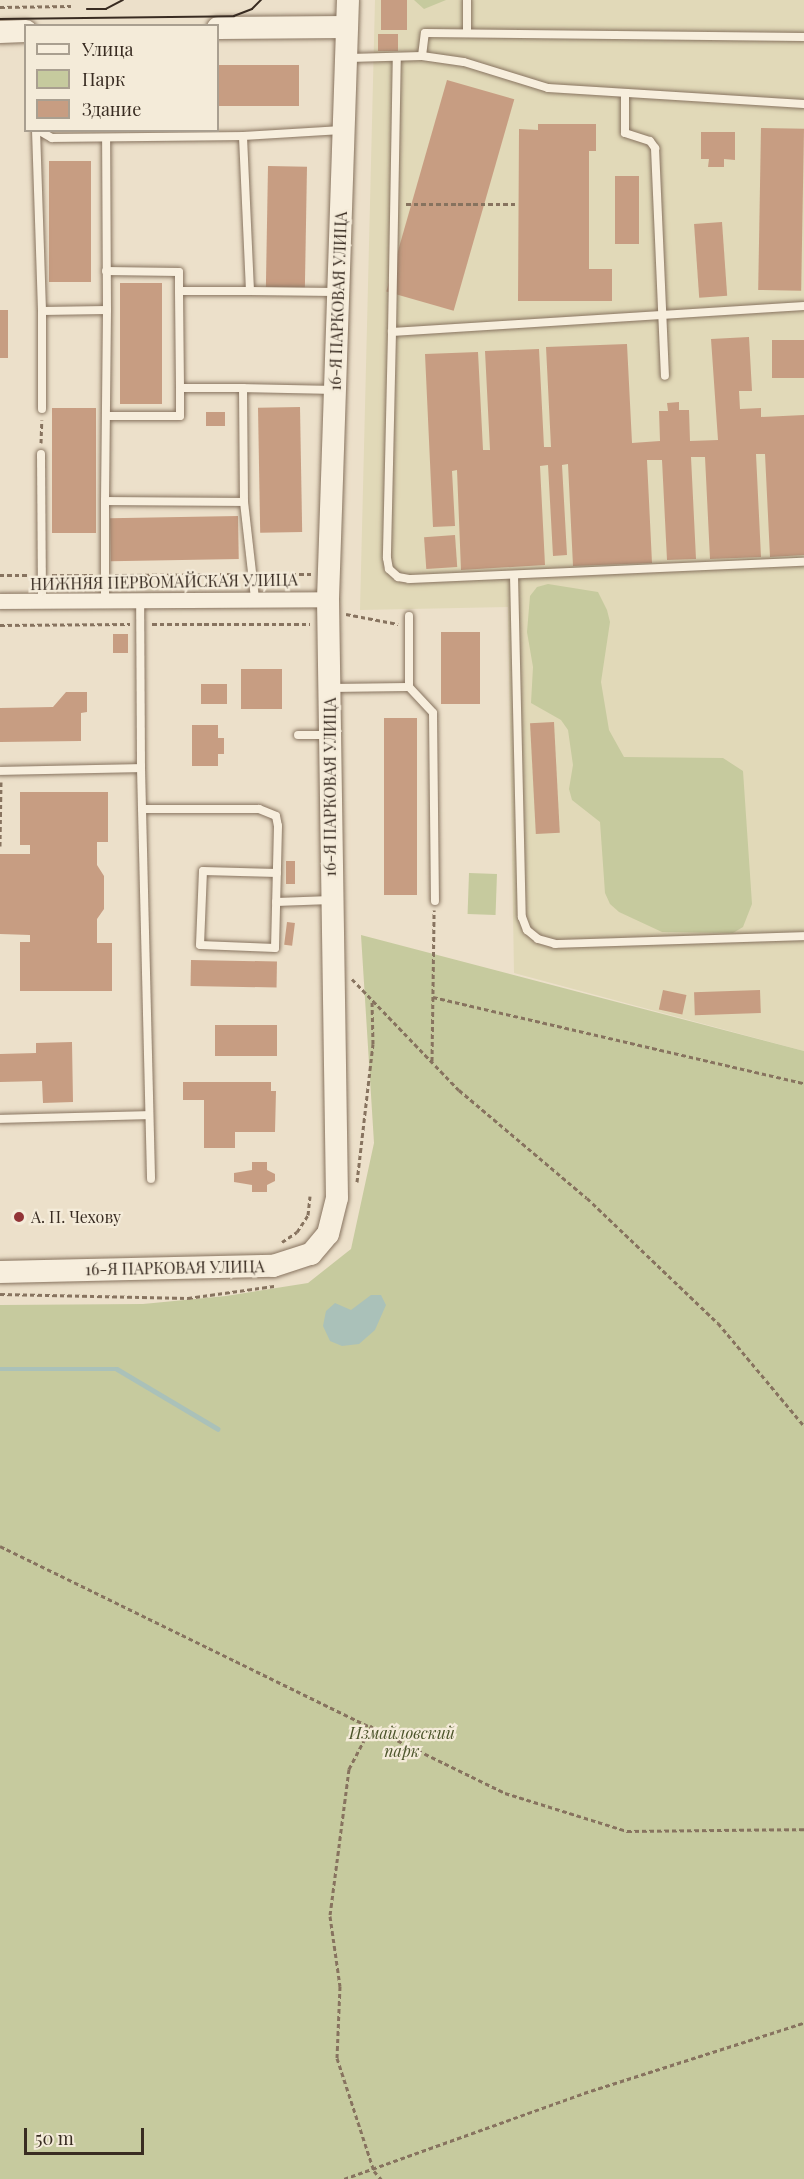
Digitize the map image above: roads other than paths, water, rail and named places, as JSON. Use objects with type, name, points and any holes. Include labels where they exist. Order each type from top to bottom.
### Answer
[{"type":"main road","name":"16-Я ПАРКОВАЯ УЛИЦА","points":[[0,1272],[273,1266],[311,1254],[328,1234],[337,1198],[329,688],[335,606],[335,390],[348,0]]},
{"type":"main road","points":[[219,28],[347,27]]},
{"type":"main road","points":[[0,32],[24,31]]},
{"type":"street","name":"НИЖНЯЯ ПЕРВОМАЙСКАЯ УЛИЦА","points":[[0,602],[255,599],[335,606]]},
{"type":"lane","points":[[467,0],[467,33]]},
{"type":"lane","points":[[422,56],[425,33],[804,37]]},
{"type":"lane","points":[[346,58],[422,56],[464,62],[548,88],[804,104]]},
{"type":"lane","points":[[397,58],[389,569],[398,577],[409,579],[804,562]]},
{"type":"lane","points":[[626,93],[625,133],[650,141],[655,148],[665,376]]},
{"type":"lane","points":[[41,132],[52,138],[106,138],[243,136],[344,130]]},
{"type":"lane","points":[[37,132],[42,409]]},
{"type":"lane","points":[[243,136],[250,291]]},
{"type":"lane","points":[[105,600],[106,138]]},
{"type":"lane","points":[[106,272],[179,272],[180,388],[180,416],[106,416]]},
{"type":"lane","points":[[179,291],[338,292]]},
{"type":"lane","points":[[392,332],[804,306]]},
{"type":"lane","points":[[42,311],[107,310]]},
{"type":"lane","points":[[180,388],[335,390]]},
{"type":"lane","points":[[243,388],[244,502],[255,574],[255,599]]},
{"type":"lane","points":[[41,454],[42,601]]},
{"type":"lane","points":[[105,501],[244,502]]},
{"type":"lane","points":[[514,575],[522,917],[527,930],[538,939],[555,944],[804,936]]},
{"type":"lane","points":[[140,599],[141,768],[151,1179]]},
{"type":"lane","points":[[409,616],[409,687],[433,713],[435,900]]},
{"type":"lane","points":[[329,688],[409,687]]},
{"type":"lane","points":[[298,735],[330,735]]},
{"type":"lane","points":[[0,771],[141,768]]},
{"type":"lane","points":[[142,810],[259,809],[273,813],[278,826],[277,873],[275,948],[201,945],[203,871],[277,873]]},
{"type":"lane","points":[[276,902],[331,900]]},
{"type":"lane","points":[[0,1119],[149,1115]]},
{"type":"water","points":[[371,1295],[381,1295],[386,1305],[375,1330],[359,1344],[342,1346],[330,1341],[323,1326],[326,1311],[335,1303],[351,1310]]},
{"type":"waterway","points":[[0,1369],[117,1369],[218,1429]]},
{"type":"tram line","points":[[87,9],[106,9],[123,0]]},
{"type":"tram line","points":[[0,19],[234,16],[252,9],[261,0]]},
{"type":"place","name":"А. П. Чехову","points":[[19,1217]]},
{"type":"park label","name":"Измайловский парк","points":[[402,1742]]}]
